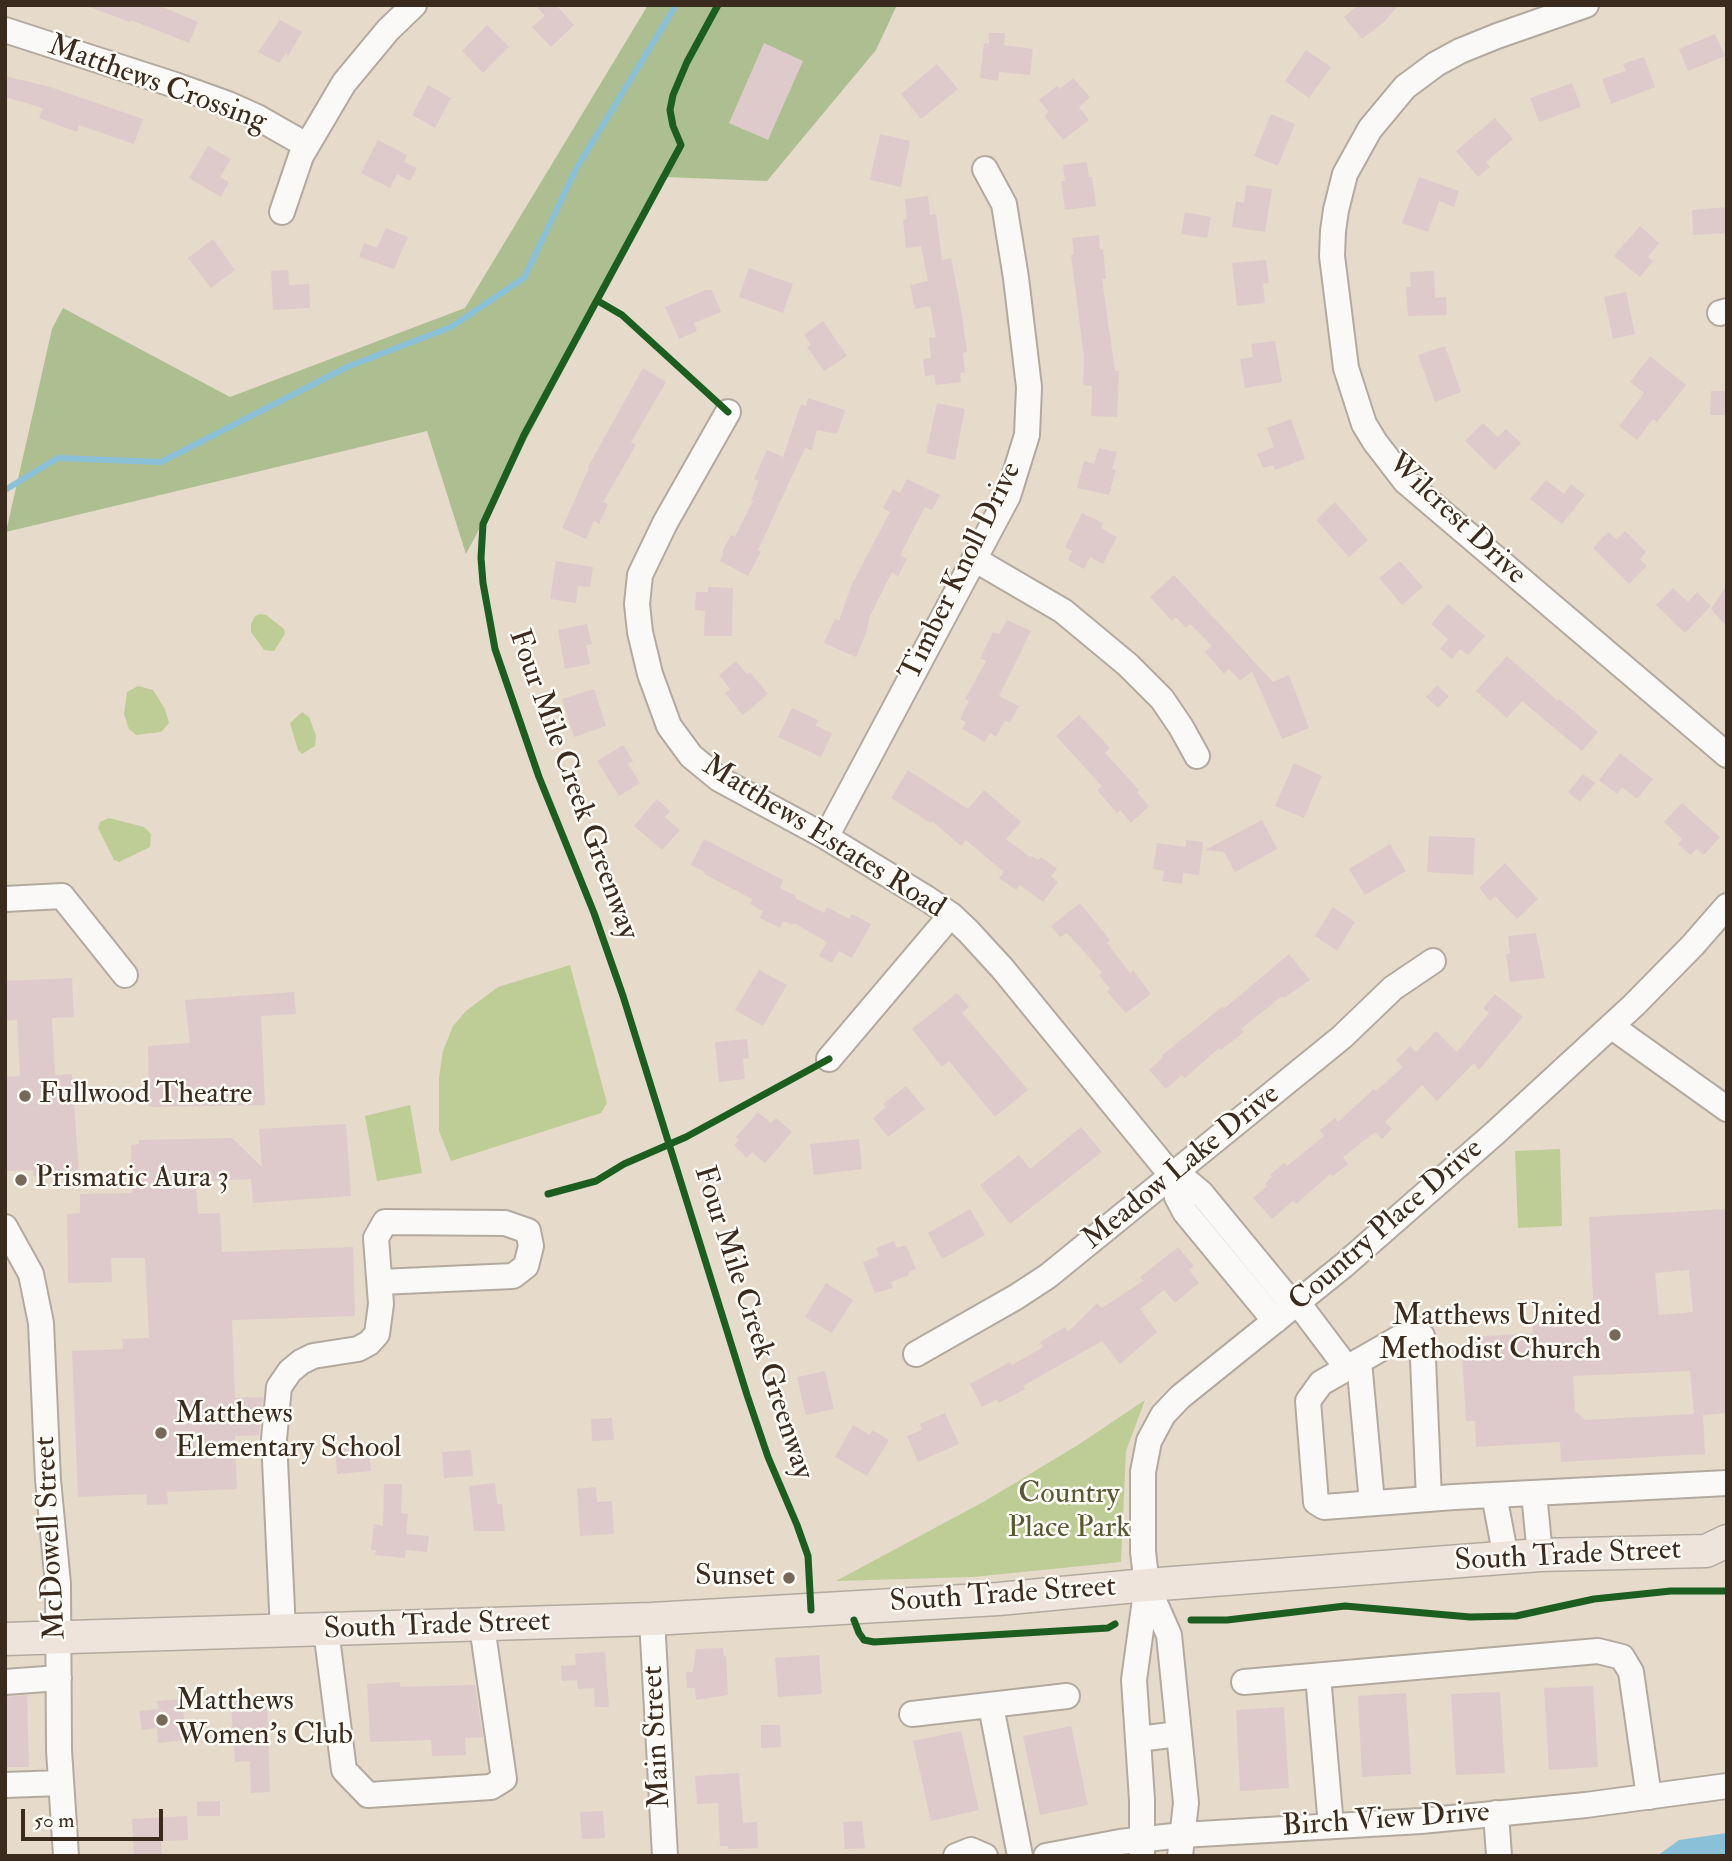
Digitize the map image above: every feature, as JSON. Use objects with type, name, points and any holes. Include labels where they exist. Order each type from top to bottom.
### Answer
[{"type":"main road","name":"South Trade Street","points":[[5,1639],[652,1619],[998,1599],[1540,1555],[1720,1551]]},
{"type":"street","points":[[282,212],[306,145],[344,83],[388,30],[414,5]]},
{"type":"street","name":"Wilcrest Drive","points":[[1586,5],[1497,36],[1436,64],[1405,87],[1370,129],[1345,174],[1333,231],[1332,256],[1346,368],[1364,424],[1382,453],[1405,481],[1727,755]]},
{"type":"street","name":"Matthews Crossing","points":[[5,30],[228,104],[306,145]]},
{"type":"street","name":"Timber Knoll Drive","points":[[826,837],[1008,496],[1027,435],[1029,387],[1004,204],[985,169]]},
{"type":"street","name":"Matthews Estates Road","points":[[727,412],[665,523],[640,575],[637,604],[640,632],[650,674],[669,726],[691,756],[719,779],[826,837],[951,915],[1002,968],[1172,1177],[1177,1197],[1185,1212],[1289,1310],[1353,1365]]},
{"type":"street","points":[[974,559],[1063,611],[1128,665],[1162,699],[1196,756]]},
{"type":"street","points":[[5,899],[62,896],[125,975]]},
{"type":"street","name":"Country Place Drive","points":[[1147,1585],[1143,1552],[1143,1486],[1149,1441],[1163,1415],[1180,1396],[1289,1310],[1495,1133],[1611,1026],[1693,945],[1727,905]]},
{"type":"street","points":[[829,1059],[951,915]]},
{"type":"street","name":"Meadow Lake Drive","points":[[916,1354],[1048,1276],[1342,1037],[1393,988],[1433,961]]},
{"type":"street","points":[[1611,1026],[1727,1110]]},
{"type":"street","points":[[283,1631],[274,1439],[278,1387],[290,1371],[313,1356],[358,1349],[369,1343],[377,1334],[380,1321],[380,1282],[376,1238],[385,1222],[505,1223],[528,1231],[531,1246],[526,1266],[513,1276],[380,1282]]},
{"type":"street","name":"McDowell Street","points":[[5,1227],[31,1275],[41,1323],[48,1480],[58,1584],[61,1783],[66,1856]]},
{"type":"street","points":[[1429,1499],[1422,1336],[1415,1329],[1321,1383],[1308,1401],[1316,1502],[1324,1507],[1727,1483]]},
{"type":"street","points":[[1353,1365],[1371,1503]]},
{"type":"street","points":[[1534,1493],[1540,1555]]},
{"type":"street","points":[[1494,1495],[1506,1558]]},
{"type":"street","points":[[1147,1585],[1170,1636],[1186,1802],[1181,1845]]},
{"type":"street","points":[[1141,1848],[1142,1800],[1134,1680],[1147,1585]]},
{"type":"street","name":"Main Street","points":[[652,1619],[664,1856]]},
{"type":"street","points":[[327,1630],[344,1770],[368,1795],[491,1787],[505,1779],[482,1626]]},
{"type":"street","points":[[1244,1682],[1598,1651],[1622,1657],[1631,1672],[1649,1797]]},
{"type":"street","points":[[1318,1676],[1331,1826]]},
{"type":"street","points":[[5,1682],[59,1678]]},
{"type":"street","points":[[912,1714],[1068,1696]]},
{"type":"street","points":[[991,1706],[1020,1856]]},
{"type":"street","points":[[1138,1739],[1180,1734]]},
{"type":"street","points":[[5,1785],[61,1783]]},
{"type":"street","name":"Birch View Drive","points":[[1046,1856],[1181,1845],[1331,1826],[1496,1813],[1727,1786]]},
{"type":"street","points":[[1496,1813],[1499,1856]]},
{"type":"street","points":[[956,1856],[971,1850],[985,1856]]},
{"type":"green space","points":[[648,5],[897,5],[876,50],[767,181],[665,177],[466,554],[427,431],[6,532],[52,329],[63,308],[230,397],[465,308]]},
{"type":"green space","points":[[266,615],[284,629],[285,634],[274,651],[264,650],[251,632],[255,616]]},
{"type":"green space","points":[[138,686],[153,690],[165,709],[169,723],[161,732],[136,735],[129,729],[124,714],[127,692]]},
{"type":"green space","points":[[302,712],[309,717],[316,736],[315,746],[302,754],[298,750],[290,723]]},
{"type":"green space","points":[[109,818],[144,827],[151,834],[150,847],[119,862],[114,860],[98,828],[100,822]]},
{"type":"green space","points":[[570,965],[607,1103],[601,1113],[451,1161],[439,1131],[439,1078],[443,1051],[453,1026],[466,1011],[498,987]]},
{"type":"green space","points":[[410,1105],[422,1173],[377,1181],[365,1116]]},
{"type":"green space","points":[[1560,1149],[1562,1226],[1518,1228],[1515,1151]]},
{"type":"green space","name":"Country Place Park","points":[[1145,1400],[1126,1451],[1121,1562],[973,1577],[836,1581],[985,1501],[1078,1445]]},
{"type":"water","points":[[1727,1833],[1727,1856],[1657,1856],[1679,1840]]},
{"type":"building","points":[[89,5],[158,5],[198,22],[189,43]]},
{"type":"building","points":[[535,5],[556,5],[574,25],[551,47],[532,27],[545,16]]},
{"type":"building","points":[[1358,5],[1399,5],[1384,22],[1362,39],[1344,17]]},
{"type":"building","points":[[280,20],[302,32],[288,56],[286,53],[279,63],[258,52]]},
{"type":"building","points":[[487,25],[509,47],[483,73],[462,51]]},
{"type":"building","points":[[989,33],[1005,33],[1004,45],[1033,49],[1030,75],[999,72],[998,81],[980,78],[984,43],[989,44]]},
{"type":"building","points":[[1715,34],[1725,56],[1688,71],[1679,49]]},
{"type":"building","points":[[764,43],[803,61],[768,140],[729,123]]},
{"type":"building","points":[[1306,50],[1331,67],[1309,98],[1285,81]]},
{"type":"building","points":[[1644,57],[1655,87],[1611,104],[1602,79],[1626,71],[1623,64]]},
{"type":"building","points":[[937,64],[958,89],[921,119],[901,94]]},
{"type":"building","points":[[5,76],[50,87],[143,119],[134,144],[79,125],[77,132],[39,118],[43,108],[5,97]]},
{"type":"building","points":[[1073,78],[1090,97],[1079,107],[1089,120],[1063,140],[1045,117],[1048,111],[1039,100],[1057,86],[1060,89]]},
{"type":"building","points":[[1572,83],[1581,107],[1539,122],[1530,98]]},
{"type":"building","points":[[428,85],[451,98],[435,128],[412,115]]},
{"type":"building","points":[[1271,114],[1295,124],[1278,166],[1254,156]]},
{"type":"building","points":[[1495,118],[1513,139],[1486,162],[1490,167],[1478,177],[1456,151]]},
{"type":"building","points":[[880,134],[910,141],[901,187],[870,180]]},
{"type":"building","points":[[378,140],[407,155],[404,162],[417,168],[410,181],[397,174],[390,188],[361,173]]},
{"type":"building","points":[[208,146],[231,159],[220,177],[229,182],[221,197],[189,178]]},
{"type":"building","points":[[1087,162],[1096,206],[1065,210],[1061,181],[1065,181],[1063,165]]},
{"type":"building","points":[[1419,177],[1459,191],[1454,207],[1439,201],[1428,232],[1402,223]]},
{"type":"building","points":[[1246,185],[1272,189],[1265,232],[1232,227],[1236,201],[1244,203]]},
{"type":"building","points":[[928,196],[930,215],[936,214],[942,260],[951,258],[967,352],[963,353],[965,372],[960,373],[961,382],[936,385],[934,375],[925,376],[923,359],[931,358],[929,338],[936,337],[930,306],[915,309],[910,285],[928,281],[921,246],[906,248],[903,220],[907,219],[905,199]]},
{"type":"building","points":[[1727,207],[1727,233],[1693,235],[1692,210]]},
{"type":"building","points":[[1185,212],[1211,217],[1207,238],[1181,234]]},
{"type":"building","points":[[1640,226],[1659,243],[1648,257],[1653,261],[1640,277],[1614,256]]},
{"type":"building","points":[[386,228],[408,237],[394,269],[359,257],[364,243],[377,248]]},
{"type":"building","points":[[1099,235],[1100,250],[1103,249],[1106,279],[1102,279],[1115,371],[1119,371],[1117,417],[1091,416],[1092,386],[1083,385],[1084,357],[1071,255],[1074,254],[1072,238]]},
{"type":"building","points":[[213,239],[235,270],[211,288],[188,258]]},
{"type":"building","points":[[1266,260],[1269,283],[1263,284],[1265,303],[1237,306],[1232,263]]},
{"type":"building","points":[[749,268],[793,284],[783,313],[739,297]]},
{"type":"building","points":[[288,270],[289,285],[309,284],[310,308],[273,310],[271,271]]},
{"type":"building","points":[[1434,271],[1435,298],[1446,297],[1447,315],[1408,316],[1406,287],[1411,287],[1410,272]]},
{"type":"building","points":[[712,290],[721,312],[694,323],[697,331],[679,339],[665,307]]},
{"type":"building","points":[[1626,292],[1635,334],[1613,339],[1604,297]]},
{"type":"building","points":[[823,321],[847,356],[824,371],[807,347],[811,345],[804,335]]},
{"type":"building","points":[[1275,341],[1282,382],[1245,388],[1240,359],[1253,357],[1251,344]]},
{"type":"building","points":[[1445,346],[1461,392],[1435,402],[1418,355]]},
{"type":"building","points":[[1650,356],[1686,385],[1657,422],[1653,419],[1637,440],[1619,426],[1644,393],[1630,382]]},
{"type":"building","points":[[643,368],[666,382],[631,442],[636,445],[603,502],[608,504],[599,524],[594,521],[586,539],[562,528],[588,467]]},
{"type":"building","points":[[1711,391],[1727,391],[1727,415],[1710,415]]},
{"type":"building","points":[[808,398],[845,410],[837,434],[817,430],[812,450],[805,448],[748,576],[720,561],[724,553],[722,552],[731,535],[735,537],[753,501],[751,500],[759,481],[754,479],[767,450],[783,457],[801,404],[806,406]]},
{"type":"building","points":[[937,403],[965,409],[955,460],[926,453]]},
{"type":"building","points":[[1291,419],[1305,459],[1275,470],[1273,465],[1263,468],[1257,454],[1274,447],[1267,428]]},
{"type":"building","points":[[1483,423],[1498,437],[1506,429],[1521,443],[1495,470],[1465,441]]},
{"type":"building","points":[[1099,448],[1117,452],[1112,469],[1116,470],[1109,495],[1077,488],[1084,461],[1094,464]]},
{"type":"building","points":[[907,479],[940,495],[932,510],[925,507],[900,555],[907,559],[898,576],[892,572],[870,616],[856,657],[824,643],[835,619],[839,621],[852,584],[890,512],[883,508],[893,489],[900,493]]},
{"type":"building","points":[[1546,480],[1564,494],[1571,484],[1585,495],[1562,524],[1530,499]]},
{"type":"building","points":[[1335,502],[1368,540],[1349,557],[1316,520]]},
{"type":"building","points":[[1082,513],[1103,523],[1101,528],[1117,537],[1103,564],[1090,557],[1084,569],[1068,560],[1072,551],[1065,547]]},
{"type":"building","points":[[1625,531],[1646,552],[1640,559],[1647,566],[1629,584],[1593,548],[1608,532],[1617,540]]},
{"type":"building","points":[[556,561],[593,567],[590,587],[578,586],[576,603],[550,599]]},
{"type":"building","points":[[1400,561],[1423,587],[1402,605],[1379,578]]},
{"type":"building","points":[[1174,575],[1273,682],[1289,675],[1309,728],[1282,739],[1252,671],[1240,681],[1229,669],[1224,674],[1205,652],[1212,646],[1190,624],[1186,628],[1176,617],[1172,621],[1150,597]]},
{"type":"building","points":[[1727,585],[1727,627],[1711,609]]},
{"type":"building","points":[[708,587],[733,588],[732,636],[704,636],[705,611],[695,610],[696,592],[708,592]]},
{"type":"building","points":[[1673,588],[1688,602],[1697,592],[1711,606],[1685,633],[1656,605]]},
{"type":"building","points":[[1448,604],[1485,636],[1468,655],[1460,649],[1452,659],[1440,649],[1448,639],[1431,624]]},
{"type":"building","points":[[1007,620],[1031,631],[999,696],[1019,706],[1010,723],[1005,720],[996,737],[990,733],[985,742],[962,729],[966,722],[960,719],[969,701],[965,699],[986,661],[980,658],[993,632],[999,634]]},
{"type":"building","points":[[587,624],[592,644],[586,645],[590,664],[565,669],[558,630]]},
{"type":"building","points":[[1507,656],[1598,732],[1582,751],[1522,701],[1507,718],[1476,691]]},
{"type":"building","points":[[736,661],[747,674],[750,672],[768,694],[743,715],[725,693],[730,689],[719,675]]},
{"type":"building","points":[[1437,685],[1449,696],[1438,708],[1426,697]]},
{"type":"building","points":[[594,689],[606,726],[574,737],[562,699]]},
{"type":"building","points":[[792,708],[818,720],[816,726],[832,733],[821,757],[778,737]]},
{"type":"building","points":[[1079,715],[1110,748],[1105,753],[1139,790],[1137,792],[1149,806],[1131,823],[1120,810],[1117,813],[1097,790],[1102,786],[1056,736]]},
{"type":"building","points":[[623,745],[633,761],[628,764],[640,783],[619,796],[597,761]]},
{"type":"building","points":[[1620,753],[1653,779],[1637,799],[1622,787],[1617,794],[1599,780]]},
{"type":"building","points":[[1294,763],[1322,776],[1304,818],[1275,806]]},
{"type":"building","points":[[908,770],[968,809],[984,790],[1021,822],[1006,839],[1030,857],[1038,860],[1041,857],[1057,869],[1051,876],[1058,882],[1043,902],[1020,885],[1016,890],[999,878],[1004,872],[966,840],[961,846],[932,821],[931,823],[891,798]]},
{"type":"building","points":[[1583,774],[1595,783],[1580,802],[1568,792]]},
{"type":"building","points":[[657,799],[670,811],[665,817],[680,830],[662,850],[634,826]]},
{"type":"building","points":[[1682,803],[1720,837],[1704,855],[1697,849],[1690,855],[1678,844],[1682,839],[1664,822]]},
{"type":"building","points":[[1262,820],[1277,849],[1235,872],[1224,852],[1205,850]]},
{"type":"building","points":[[1429,836],[1475,838],[1473,875],[1427,872]]},
{"type":"building","points":[[704,839],[783,880],[780,888],[824,913],[827,907],[849,919],[852,914],[871,924],[852,958],[839,951],[832,963],[819,956],[827,942],[794,923],[793,925],[783,921],[780,928],[760,918],[763,911],[750,904],[752,899],[691,865]]},
{"type":"building","points":[[1186,840],[1203,842],[1199,875],[1183,873],[1182,884],[1162,881],[1164,871],[1153,869],[1157,843],[1186,847]]},
{"type":"building","points":[[1390,844],[1406,871],[1365,895],[1349,869]]},
{"type":"building","points":[[1505,863],[1538,899],[1517,919],[1495,896],[1490,901],[1479,888]]},
{"type":"building","points":[[1080,903],[1110,940],[1107,943],[1130,973],[1133,970],[1151,994],[1126,1013],[1107,992],[1110,989],[1099,975],[1102,973],[1081,948],[1067,933],[1060,937],[1051,926]]},
{"type":"building","points":[[1333,907],[1355,922],[1337,951],[1315,936]]},
{"type":"building","points":[[1536,933],[1545,978],[1510,982],[1506,954],[1510,953],[1508,936]]},
{"type":"building","points":[[1289,954],[1310,980],[1284,998],[1282,996],[1241,1029],[1244,1032],[1221,1050],[1219,1048],[1185,1078],[1182,1075],[1166,1089],[1149,1070],[1163,1057],[1161,1056],[1222,1007],[1225,1008]]},
{"type":"building","points":[[759,970],[787,985],[763,1026],[735,1010]]},
{"type":"building","points":[[72,978],[74,1017],[52,1018],[55,1075],[72,1074],[79,1174],[33,1176],[33,1170],[7,1171],[5,1077],[20,1076],[17,1020],[5,1021],[5,981]]},
{"type":"building","points":[[294,992],[296,1014],[261,1016],[265,1105],[149,1107],[148,1046],[190,1043],[185,1000]]},
{"type":"building","points":[[957,993],[969,1007],[962,1013],[1028,1090],[995,1117],[949,1061],[942,1067],[912,1029]]},
{"type":"building","points":[[1495,994],[1523,1017],[1479,1070],[1474,1063],[1437,1101],[1422,1085],[1385,1122],[1392,1129],[1382,1139],[1375,1132],[1343,1157],[1348,1164],[1332,1177],[1330,1174],[1296,1204],[1293,1201],[1272,1219],[1253,1198],[1267,1186],[1265,1184],[1272,1177],[1270,1175],[1284,1163],[1287,1166],[1324,1136],[1320,1130],[1335,1118],[1338,1122],[1403,1067],[1396,1060],[1410,1046],[1416,1052],[1436,1031],[1457,1052],[1489,1013],[1483,1008]]},
{"type":"building","points":[[747,1039],[749,1058],[743,1059],[745,1079],[719,1082],[715,1042]]},
{"type":"building","points":[[906,1086],[925,1109],[888,1137],[873,1118],[886,1107],[883,1104]]},
{"type":"building","points":[[758,1112],[771,1123],[776,1118],[792,1132],[765,1163],[752,1152],[747,1158],[734,1145],[739,1140],[736,1137]]},
{"type":"building","points":[[346,1124],[351,1196],[253,1203],[251,1179],[196,1182],[198,1214],[220,1213],[222,1252],[353,1247],[355,1316],[232,1320],[235,1398],[263,1397],[259,1435],[235,1436],[237,1489],[167,1492],[168,1504],[147,1505],[146,1494],[78,1497],[72,1351],[123,1349],[122,1339],[149,1338],[145,1258],[111,1258],[112,1282],[68,1283],[67,1214],[80,1213],[80,1194],[132,1193],[131,1145],[139,1144],[139,1140],[232,1138],[262,1167],[259,1129]]},
{"type":"building","points":[[1081,1127],[1102,1152],[1010,1224],[980,1185],[1019,1155],[1030,1169]]},
{"type":"building","points":[[859,1139],[862,1169],[814,1175],[810,1144]]},
{"type":"building","points":[[970,1209],[985,1235],[942,1259],[928,1233]]},
{"type":"building","name":"Matthews United Methodist Church","points":[[1727,1209],[1727,1413],[1703,1415],[1705,1454],[1561,1462],[1560,1442],[1476,1447],[1475,1421],[1466,1421],[1462,1355],[1474,1354],[1473,1337],[1533,1333],[1532,1322],[1594,1319],[1589,1217]],"holes":[[[1689,1270],[1693,1312],[1659,1315],[1655,1273]],[[1690,1371],[1694,1414],[1585,1420],[1575,1411],[1573,1376]]]},
{"type":"building","points":[[894,1241],[897,1248],[906,1245],[916,1269],[891,1282],[893,1288],[875,1293],[863,1262],[879,1256],[876,1248]]},
{"type":"building","points":[[1178,1247],[1194,1266],[1189,1270],[1199,1283],[1175,1303],[1164,1290],[1140,1309],[1157,1332],[1120,1364],[1102,1341],[1023,1386],[1025,1389],[999,1403],[997,1399],[982,1407],[970,1384],[1043,1347],[1040,1342],[1065,1327],[1068,1332],[1097,1303],[1102,1308],[1143,1281],[1140,1277]]},
{"type":"building","points":[[826,1283],[853,1300],[832,1333],[805,1317]]},
{"type":"building","points":[[825,1371],[834,1409],[806,1415],[797,1377]]},
{"type":"building","points":[[945,1413],[959,1444],[918,1462],[907,1436],[922,1430],[920,1424]]},
{"type":"building","points":[[612,1418],[614,1440],[592,1441],[591,1419]]},
{"type":"building","points":[[853,1425],[870,1435],[872,1430],[889,1440],[867,1476],[835,1457]]},
{"type":"building","points":[[368,1443],[371,1471],[337,1474],[335,1446]]},
{"type":"building","points":[[471,1450],[473,1476],[444,1478],[442,1452]]},
{"type":"building","points":[[495,1483],[497,1504],[502,1504],[505,1531],[474,1531],[469,1486]]},
{"type":"building","points":[[384,1484],[402,1484],[401,1513],[408,1514],[406,1534],[429,1536],[427,1552],[406,1550],[405,1558],[375,1555],[376,1550],[371,1550],[374,1524],[383,1526]]},
{"type":"building","points":[[596,1487],[597,1502],[612,1501],[614,1534],[580,1536],[577,1489]]},
{"type":"building","points":[[723,1648],[724,1657],[726,1656],[728,1695],[696,1700],[695,1688],[687,1688],[686,1672],[693,1672],[696,1649]]},
{"type":"building","points":[[605,1652],[609,1707],[595,1707],[594,1688],[578,1689],[577,1680],[562,1681],[561,1666],[576,1665],[575,1654]]},
{"type":"building","points":[[819,1655],[822,1694],[778,1697],[775,1658]]},
{"type":"building","points":[[400,1682],[400,1687],[475,1685],[483,1737],[465,1738],[466,1755],[432,1756],[431,1740],[370,1742],[367,1684]]},
{"type":"building","points":[[1593,1686],[1598,1767],[1549,1770],[1544,1688]]},
{"type":"building","points":[[1500,1692],[1505,1773],[1456,1775],[1451,1694]]},
{"type":"building","points":[[1406,1693],[1411,1774],[1362,1777],[1358,1696]]},
{"type":"building","points":[[27,1695],[29,1767],[5,1767],[5,1697]]},
{"type":"building","points":[[263,1697],[267,1706],[270,1792],[251,1793],[250,1761],[235,1762],[231,1706],[234,1699]]},
{"type":"building","name":"Matthews Women's Club","points":[[182,1699],[186,1740],[158,1743],[157,1728],[142,1730],[139,1711],[159,1709],[157,1701]]},
{"type":"building","points":[[1284,1707],[1289,1788],[1240,1791],[1236,1710]]},
{"type":"building","points":[[761,1725],[780,1725],[781,1747],[761,1748]]},
{"type":"building","points":[[1071,1726],[1088,1805],[1040,1815],[1023,1736]]},
{"type":"building","points":[[961,1731],[979,1810],[931,1821],[913,1741]]},
{"type":"building","points":[[739,1773],[743,1823],[757,1822],[758,1848],[728,1849],[728,1846],[720,1846],[718,1803],[697,1804],[695,1776]]},
{"type":"building","points":[[220,1801],[220,1816],[197,1816],[197,1802]]},
{"type":"building","points":[[603,1811],[605,1838],[582,1839],[580,1812]]},
{"type":"building","points":[[187,1816],[188,1840],[161,1841],[162,1856],[134,1856],[132,1819]]},
{"type":"building","points":[[862,1821],[865,1848],[845,1849],[843,1822]]},
{"type":"waterway","points":[[5,490],[58,458],[161,462],[347,367],[451,327],[524,278],[576,169],[676,5]]},
{"type":"cycle path","name":"Four Mile Creek Greenway","points":[[718,5],[687,62],[673,95],[670,110],[681,145],[524,435],[483,524],[481,558],[495,649],[539,777],[594,913],[623,996],[747,1395],[768,1457],[808,1556],[811,1610]]},
{"type":"cycle path","points":[[598,301],[622,315],[728,412]]},
{"type":"cycle path","points":[[548,1194],[596,1181],[624,1164],[686,1137],[829,1059]]},
{"type":"cycle path","points":[[1191,1620],[1227,1620],[1345,1606],[1470,1617],[1516,1616],[1594,1599],[1671,1591],[1727,1591]]},
{"type":"cycle path","points":[[854,1620],[864,1640],[874,1642],[1108,1628],[1115,1624]]},
{"type":"place","name":"Fullwood Theatre","points":[[25,1096]]},
{"type":"place","name":"Prismatic Aura 3","points":[[21,1180]]},
{"type":"place","name":"Matthews United Methodist Church","points":[[1615,1335]]},
{"type":"place","name":"Matthews Elementary School","points":[[161,1433]]},
{"type":"place","name":"Sunset","points":[[789,1578]]},
{"type":"place","name":"Matthews Women's Club","points":[[162,1720]]}]
